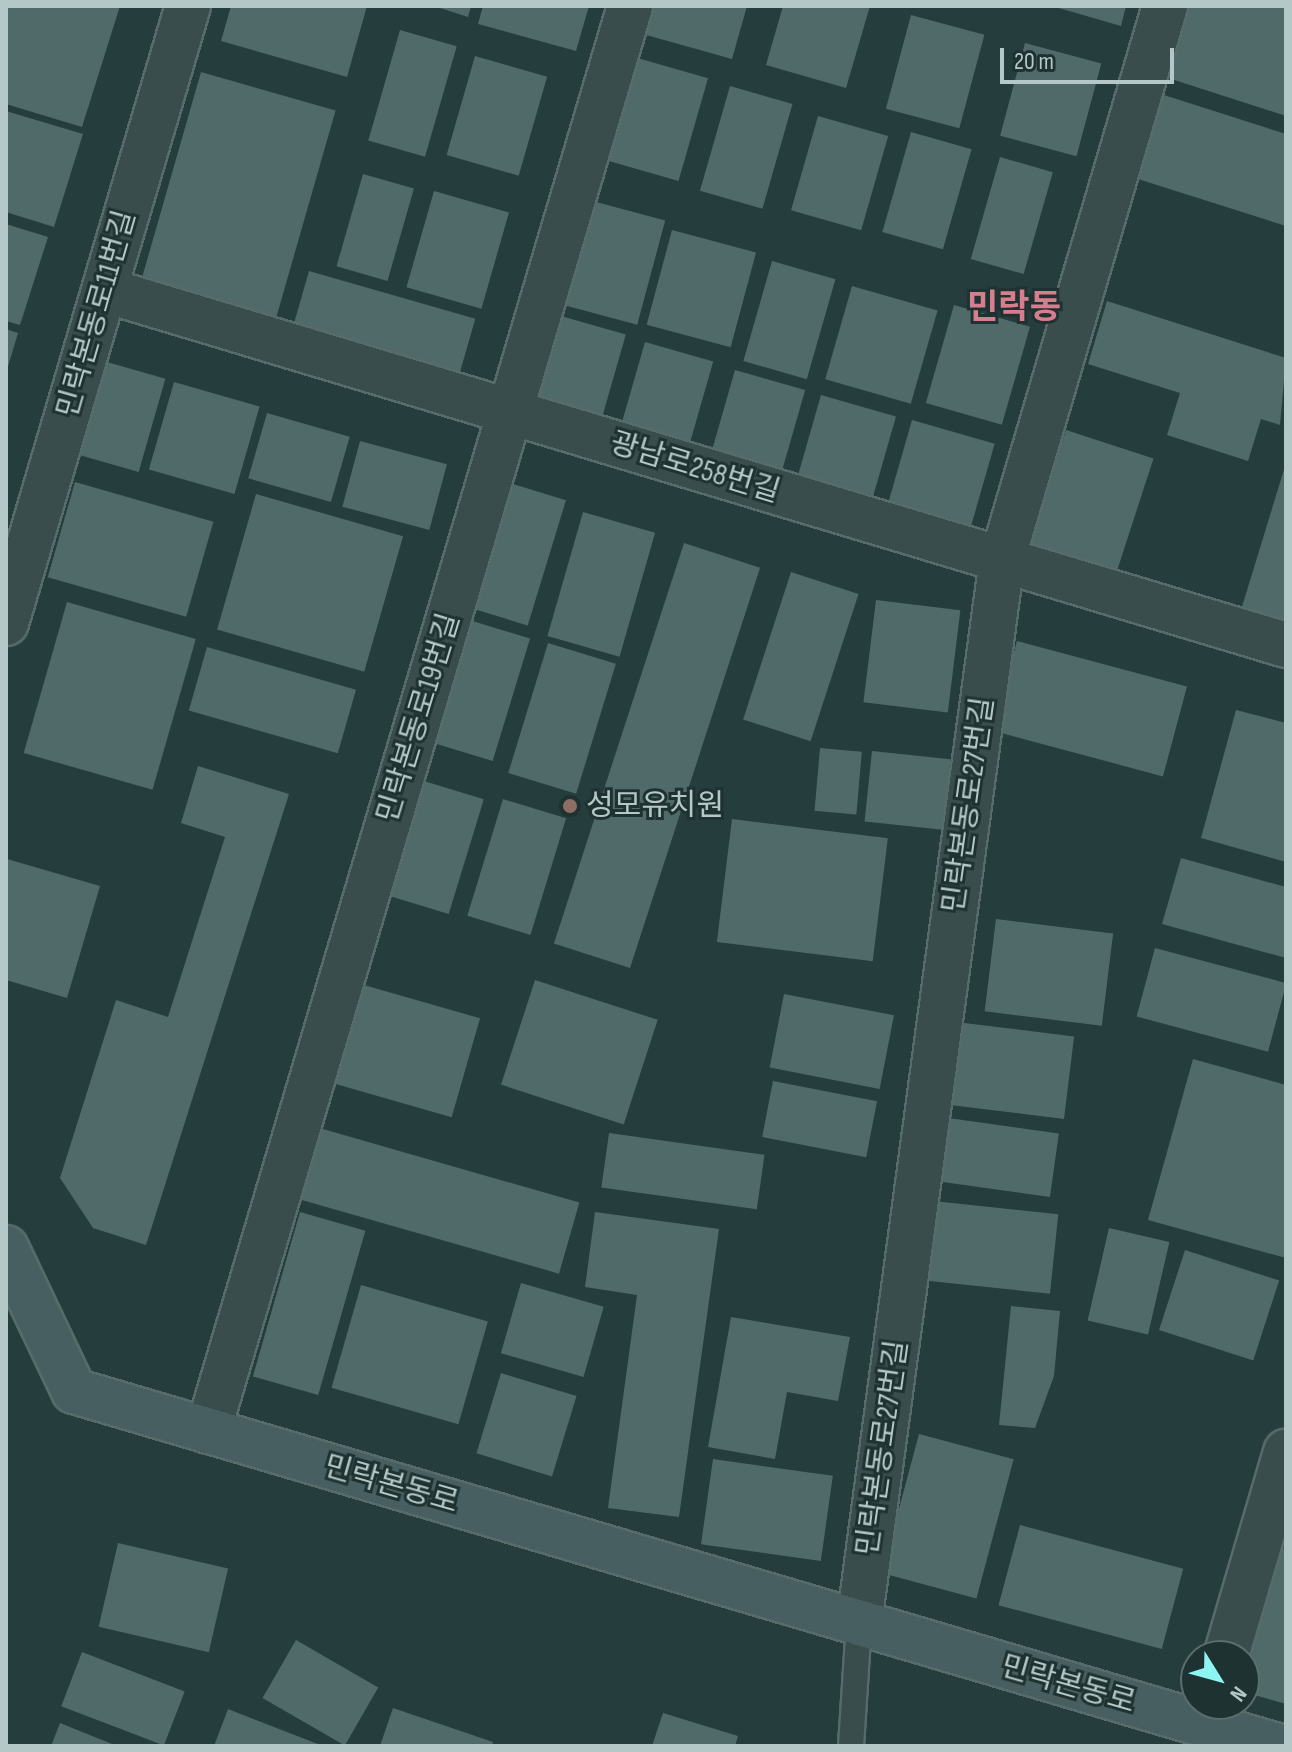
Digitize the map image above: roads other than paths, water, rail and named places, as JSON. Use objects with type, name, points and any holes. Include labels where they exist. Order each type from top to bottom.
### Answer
[{"type":"main road","name":"민락본동로","points":[[6,1248],[74,1391],[859,1623],[1180,1707]]},
{"type":"main road","name":"민락본동로","points":[[1220,1720],[1277,1746]]},
{"type":"street","name":"민락본동로11번길","points":[[6,623],[188,6]]},
{"type":"street","name":"민락본동로19번길","points":[[208,1431],[630,6]]},
{"type":"street","name":"민락본동로27번길","points":[[859,1623],[1002,560],[1165,6]]},
{"type":"street","name":"광남로258번길","points":[[105,290],[1286,645]]},
{"type":"street","points":[[1231,1640],[1286,1452]]},
{"type":"lane","points":[[851,1746],[859,1623]]},
{"type":"place","name":"성모유치원","points":[[570,806]]},
{"type":"district","name":"민락동","points":[[1014,308]]}]
